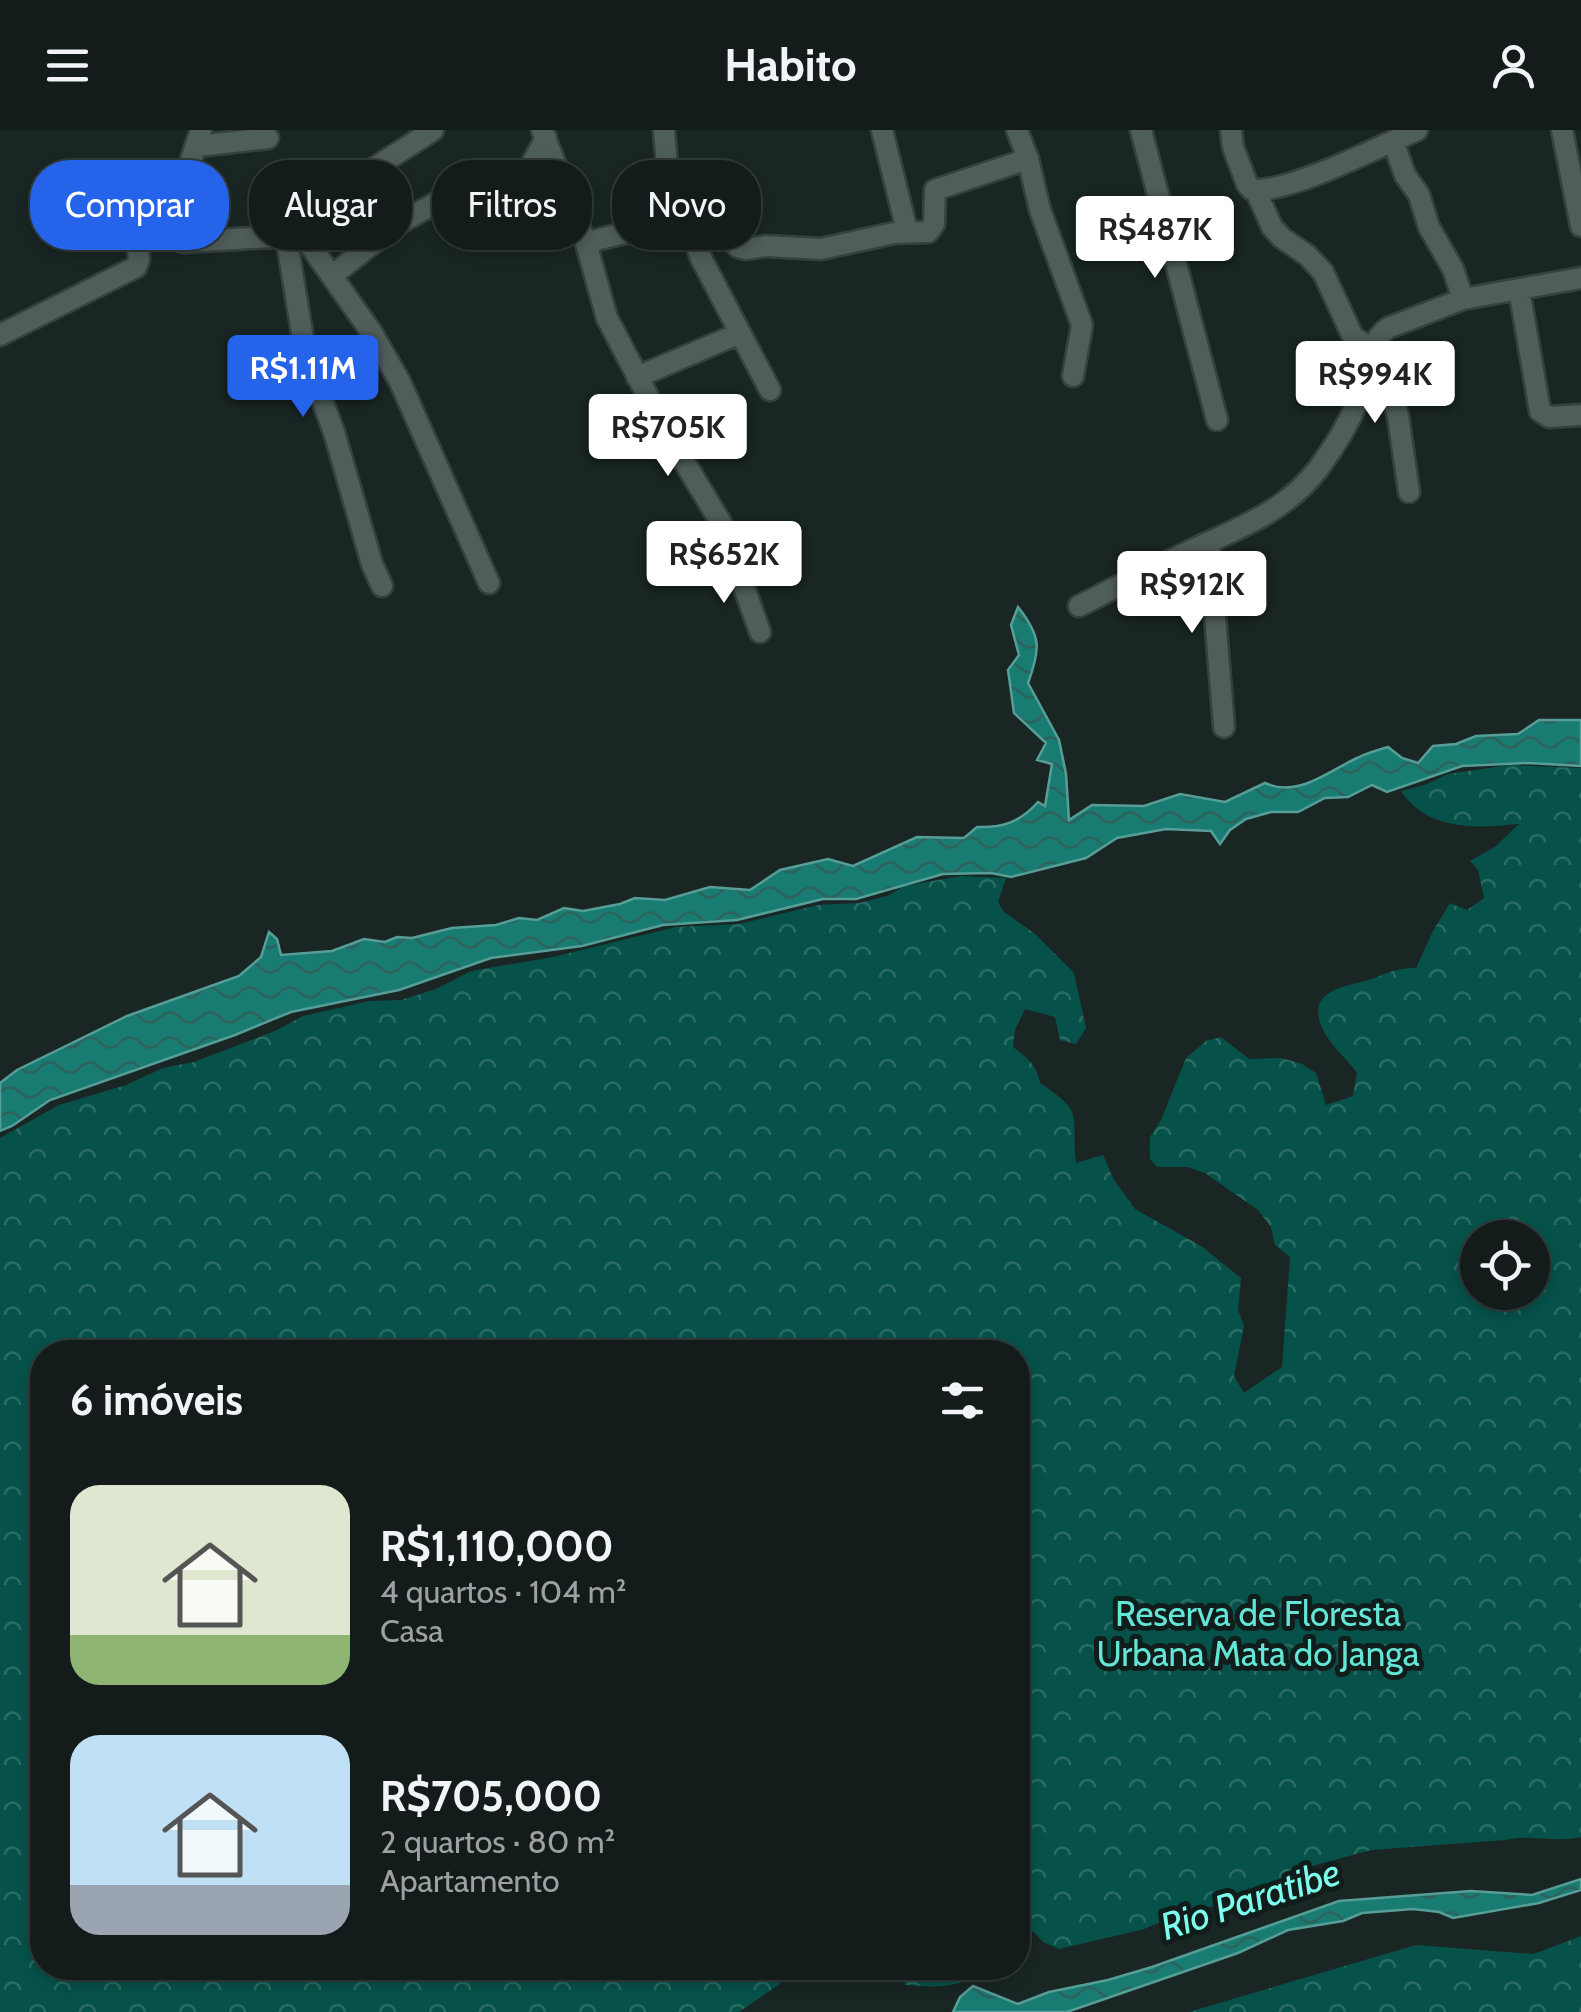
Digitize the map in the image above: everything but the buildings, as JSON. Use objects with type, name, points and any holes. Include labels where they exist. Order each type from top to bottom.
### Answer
[{"type":"street","points":[[383,160],[433,130]]},
{"type":"street","points":[[664,130],[667,160]]},
{"type":"street","points":[[882,130],[907,230]]},
{"type":"street","points":[[1017,130],[1040,210],[1082,325],[1073,376]]},
{"type":"street","points":[[1141,130],[1218,420]]},
{"type":"street","points":[[1231,130],[1243,176],[1251,189],[1261,190],[1314,175],[1417,130]]},
{"type":"street","points":[[1562,130],[1574,152],[1581,226]]},
{"type":"street","points":[[333,275],[396,226],[434,204],[526,174],[544,134]]},
{"type":"street","points":[[544,134],[554,160]]},
{"type":"street","points":[[200,138],[268,138]]},
{"type":"street","points":[[1392,141],[1419,194],[1429,227],[1453,268],[1463,299]]},
{"type":"street","points":[[761,247],[822,249],[907,230],[931,230],[933,194],[941,187],[1028,159]]},
{"type":"street","points":[[1261,190],[1272,226],[1323,272],[1353,337],[1370,348],[1386,374],[1395,402],[1409,492]]},
{"type":"street","points":[[0,335],[127,272],[138,262],[137,250]]},
{"type":"street","points":[[295,250],[306,356],[382,586]]},
{"type":"street","points":[[309,250],[333,275],[400,382],[489,583]]},
{"type":"street","points":[[588,250],[607,318],[721,524],[760,632]]},
{"type":"street","points":[[701,250],[738,334],[770,390]]},
{"type":"street","points":[[1079,606],[1251,525],[1294,496],[1316,471],[1356,406],[1367,378],[1370,348],[1378,336],[1401,320],[1463,299],[1581,278]]},
{"type":"street","points":[[1518,289],[1540,411],[1549,417],[1581,414]]},
{"type":"street","points":[[638,377],[738,334]]},
{"type":"street","points":[[1209,542],[1224,727]]},
{"type":"green space","name":"Reserva de Floresta Urbana Mata do Janga","points":[[1509,765],[1581,768],[1581,1837],[1515,1838],[1371,1850],[1308,1867],[1223,1904],[1180,1914],[1144,1929],[1059,1949],[1030,1932],[1030,1340],[30,1340],[30,1980],[782,1980],[739,2012],[0,2012],[0,1138],[59,1105],[126,1085],[163,1068],[194,1062],[303,1016],[369,1001],[401,1000],[436,989],[471,971],[553,957],[676,927],[739,924],[818,905],[859,903],[887,896],[904,886],[961,876],[1006,878],[998,902],[1004,912],[1034,933],[1074,973],[1086,1028],[1076,1044],[1060,1040],[1055,1017],[1025,1009],[1015,1030],[1013,1047],[1034,1067],[1040,1083],[1070,1109],[1076,1163],[1103,1155],[1114,1180],[1135,1209],[1201,1246],[1241,1278],[1238,1310],[1244,1326],[1234,1376],[1244,1393],[1282,1367],[1290,1257],[1275,1245],[1271,1227],[1258,1210],[1205,1173],[1188,1167],[1157,1167],[1150,1159],[1150,1137],[1186,1058],[1206,1041],[1221,1037],[1249,1059],[1282,1058],[1316,1073],[1326,1105],[1353,1096],[1357,1073],[1323,1029],[1318,1011],[1321,1002],[1334,990],[1416,968],[1450,903],[1467,910],[1484,898],[1478,870],[1470,861],[1495,847],[1519,824],[1471,826],[1440,821],[1412,804],[1401,791],[1448,774]]},
{"type":"green space","points":[[1581,1936],[1581,2012],[1189,2012],[1416,1945],[1534,1954]]},
{"type":"green space","points":[[904,1980],[969,1980],[950,1985],[905,1985]]},
{"type":"water","points":[[1018,607],[1035,635],[1037,651],[1028,683],[1059,740],[1069,820],[1092,805],[1144,806],[1180,794],[1225,802],[1265,783],[1277,787],[1301,785],[1388,747],[1402,758],[1418,763],[1433,746],[1456,744],[1476,736],[1518,734],[1539,720],[1581,720],[1581,766],[1462,766],[1387,792],[1372,785],[1348,797],[1325,798],[1298,812],[1271,812],[1246,819],[1230,830],[1220,844],[1211,831],[1166,829],[1117,838],[1086,858],[1011,877],[991,873],[943,874],[856,899],[823,899],[737,920],[663,925],[582,946],[491,958],[399,990],[291,1012],[50,1100],[0,1131],[0,1083],[17,1070],[127,1016],[239,976],[261,957],[269,932],[277,939],[281,955],[332,951],[364,939],[385,942],[519,918],[537,920],[564,908],[583,911],[635,898],[665,900],[710,887],[750,890],[780,870],[828,859],[853,866],[917,837],[964,838],[977,827],[1003,825],[1018,819],[1038,802],[1045,806],[1052,764],[1037,760],[1046,743],[1014,713],[1008,670],[1019,655],[1011,625]]},
{"type":"water","name":"Rio Paratibe","points":[[1581,1879],[1581,1890],[1539,1903],[1453,1918],[1413,1909],[1362,1913],[1343,1921],[1288,1930],[1238,1953],[1067,2012],[953,2012],[960,1997],[973,1986],[1018,2004],[1049,1992],[1152,1967],[1339,1901],[1471,1891],[1532,1895]]}]
